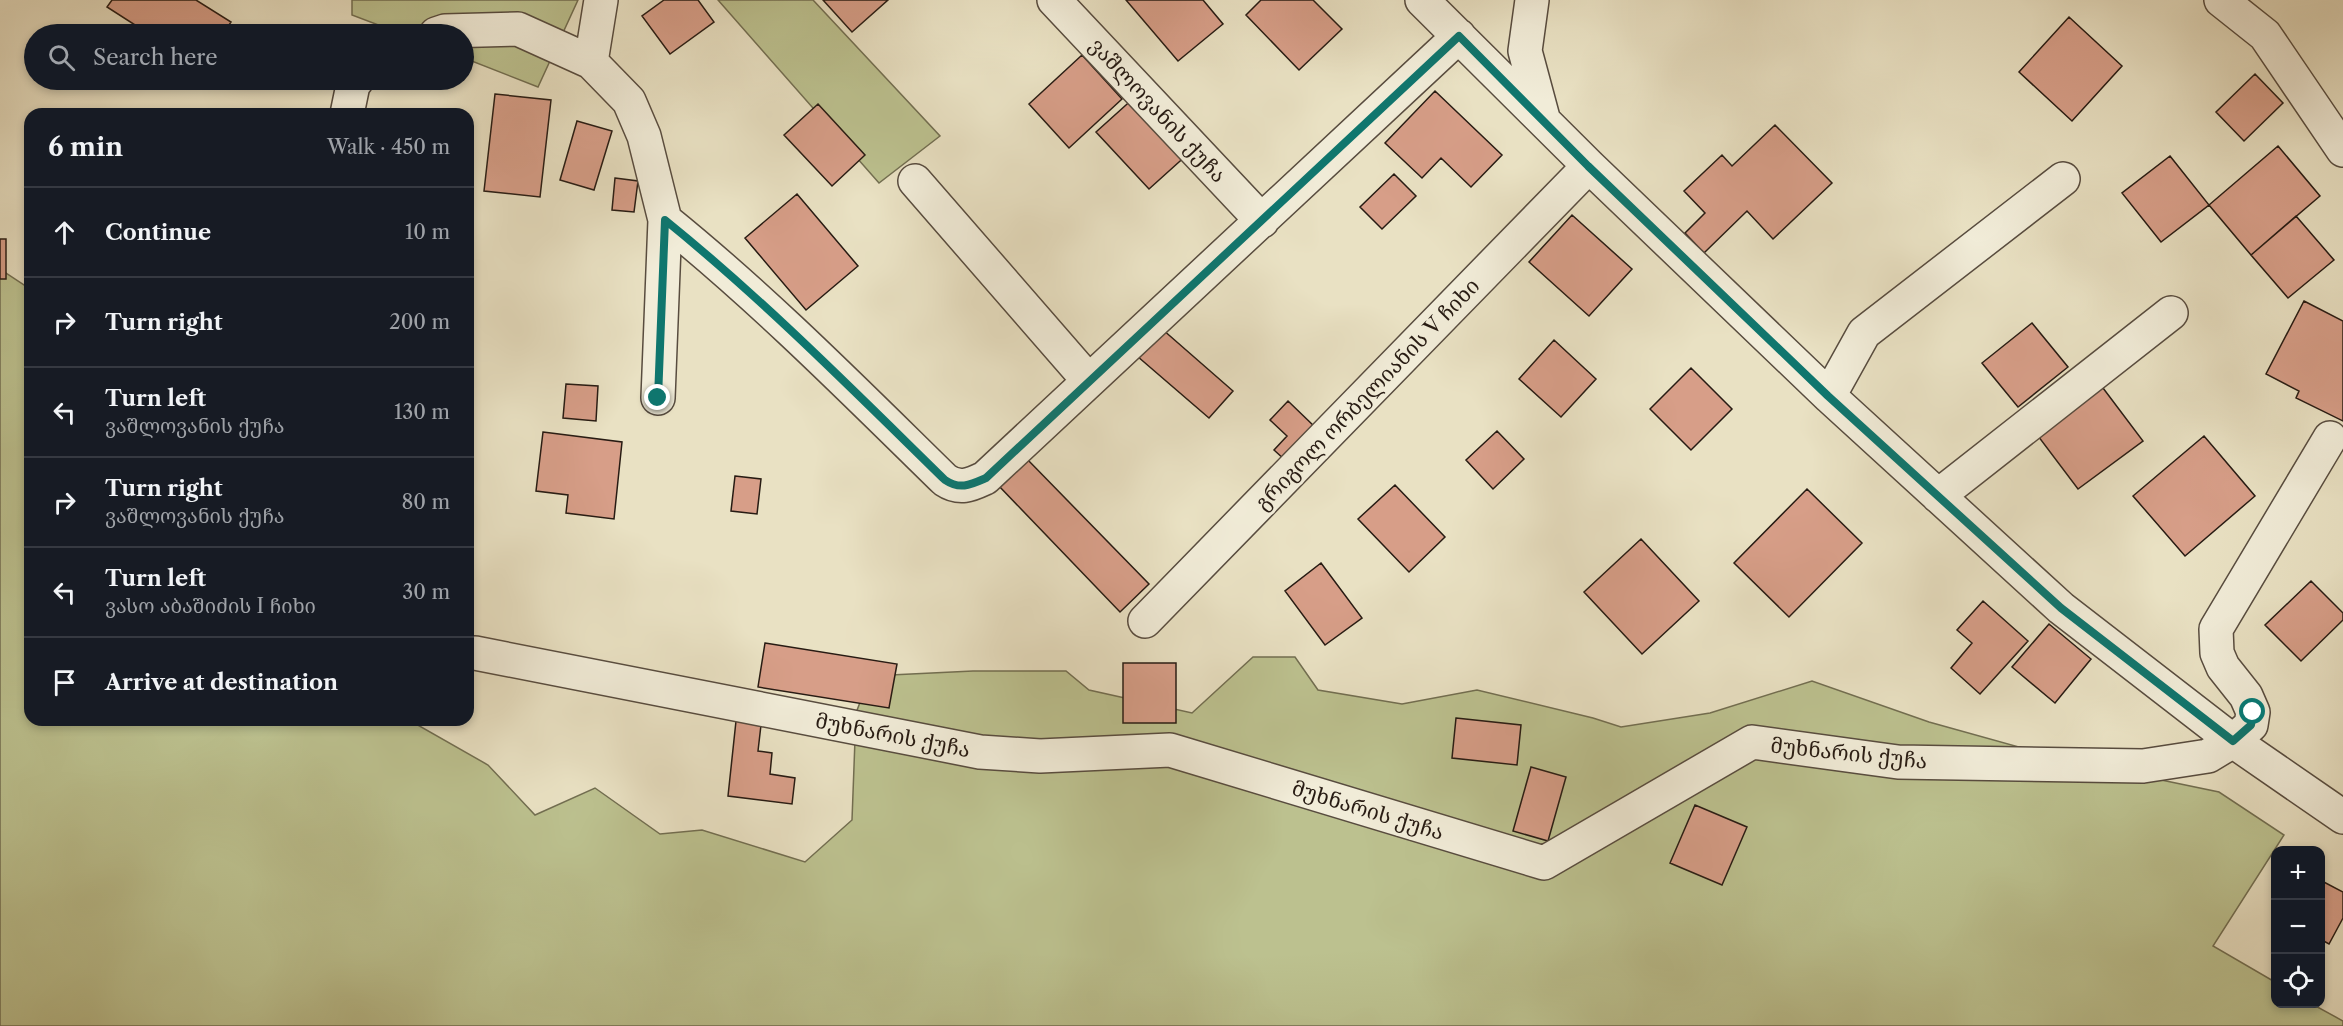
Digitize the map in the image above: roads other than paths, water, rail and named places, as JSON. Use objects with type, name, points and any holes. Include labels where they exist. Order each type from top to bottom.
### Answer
[{"type":"street","points":[[591,63],[601,0]]},
{"type":"street","name":"ვაშლოვანის ქუჩა","points":[[1054,0],[1262,221]]},
{"type":"street","points":[[1422,0],[1588,166],[1828,396],[2061,608],[2233,741],[2343,817]]},
{"type":"street","points":[[1532,0],[1526,51],[1544,120]]},
{"type":"street","points":[[2221,0],[2265,35],[2343,150]]},
{"type":"street","points":[[474,30],[518,29],[591,63],[629,101],[644,136],[665,220],[658,398]]},
{"type":"street","points":[[665,220],[713,258],[945,480],[953,486],[966,486],[986,478],[1459,36]]},
{"type":"street","points":[[348,108],[352,90]]},
{"type":"street","name":"გრიგოლ ორბელიანის V ჩიხი","points":[[1145,621],[1588,166]]},
{"type":"street","points":[[1828,396],[1864,333],[2063,179]]},
{"type":"street","points":[[915,181],[1089,381]]},
{"type":"street","points":[[1938,496],[2171,313]]},
{"type":"street","name":"მუხნარის ქუჩა","points":[[475,653],[980,752],[1040,756],[1170,750],[1544,863],[1752,742],[1898,762],[2143,766],[2208,756],[2233,741],[2251,725],[2253,712],[2246,696],[2223,667],[2217,653],[2216,629],[2330,438]]}]
